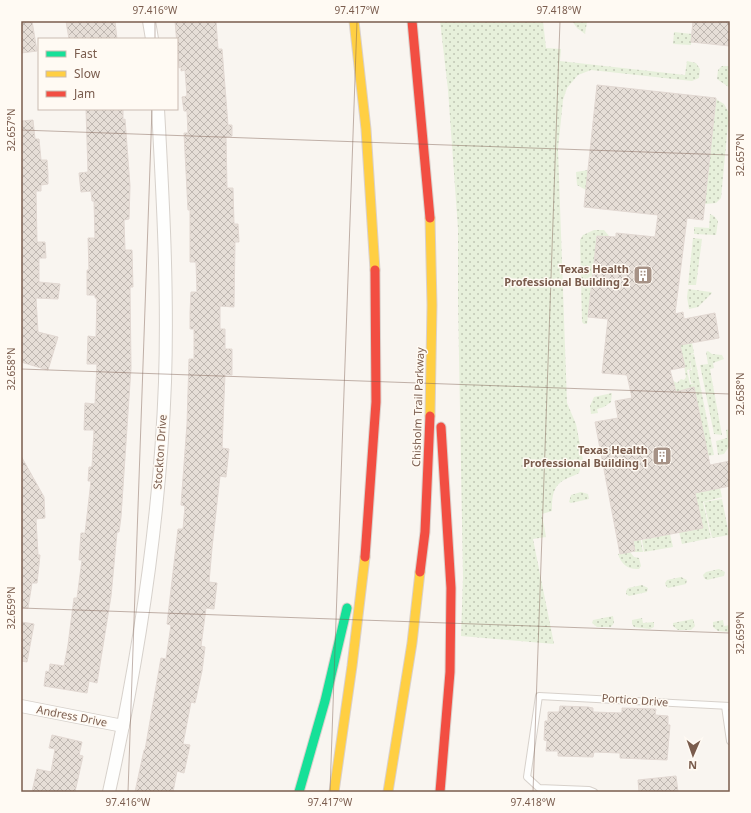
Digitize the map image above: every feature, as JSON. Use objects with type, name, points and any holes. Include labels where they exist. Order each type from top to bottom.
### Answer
[{"type":"highway","points":[[334,792],[347,708],[369,520],[376,391],[373,196],[354,21]]},
{"type":"highway","name":"Chisholm Trail Parkway","points":[[388,792],[410,659],[425,532],[430,438],[432,305],[431,227],[412,21]]},
{"type":"highway","points":[[432,305],[447,496],[451,596],[450,672],[440,792]]},
{"type":"highway","points":[[299,792],[325,701],[369,520]]},
{"type":"street","points":[[149,21],[152,38]]},
{"type":"street","name":"Stockton Drive","points":[[108,792],[123,726],[140,638],[157,497],[165,382],[166,281],[158,110]]},
{"type":"street","name":"Andress Drive","points":[[21,706],[123,726]]},
{"type":"lane","name":"Portico Drive","points":[[594,792],[589,790],[539,788],[527,777],[539,696],[581,697],[728,706]]},
{"type":"lane","points":[[728,706],[730,741]]},
{"type":"green space","points":[[440,21],[543,21],[546,48],[561,49],[560,61],[685,75],[687,61],[696,63],[700,69],[699,78],[692,81],[591,70],[578,75],[567,88],[563,100],[558,149],[567,403],[576,424],[583,460],[579,473],[564,480],[555,489],[552,511],[542,514],[546,537],[533,539],[554,644],[461,636],[463,577],[458,229],[448,90]]},
{"type":"green space","points":[[572,21],[587,22],[585,34],[577,28]]},
{"type":"green space","points":[[674,32],[692,34],[691,45],[673,44]]},
{"type":"green space","points":[[722,66],[730,66],[730,88],[717,79],[718,70]]},
{"type":"green space","points":[[716,99],[724,104],[729,113],[721,198],[716,203],[705,204]]},
{"type":"green space","points":[[588,170],[586,190],[577,185],[576,172]]},
{"type":"green space","points":[[710,214],[718,221],[716,235],[694,234],[694,227],[709,228]]},
{"type":"green space","points":[[594,230],[604,230],[609,236],[597,236],[587,324],[584,324],[582,322],[580,240],[583,235]]},
{"type":"green space","points":[[693,238],[702,239],[696,285],[688,285]]},
{"type":"green space","points":[[688,289],[712,293],[698,307],[689,309],[687,297]]},
{"type":"green space","points":[[680,343],[692,343],[694,353],[689,355],[694,354],[714,455],[707,456],[694,388],[676,392],[672,380],[677,383],[681,379],[684,380],[686,377]],"holes":[[[689,355],[692,370],[689,371],[691,383],[695,383],[690,384],[687,370],[691,369]]]},
{"type":"green space","points":[[708,351],[712,354],[722,355],[724,359],[713,363],[714,368],[710,369],[722,435],[714,434],[700,365],[708,364],[706,352]]},
{"type":"green space","points":[[612,393],[611,402],[604,407],[597,409],[598,413],[591,414],[590,406],[594,397]]},
{"type":"green space","points":[[730,429],[730,445],[724,454],[718,455],[716,441],[727,438],[726,430]]},
{"type":"green space","points":[[618,462],[628,471],[643,552],[634,552]]},
{"type":"green space","points":[[720,488],[722,497],[703,502],[711,538],[682,544],[679,532],[694,489]]},
{"type":"green space","points":[[581,492],[588,494],[589,499],[571,503],[569,502],[571,495]]},
{"type":"green space","points":[[722,499],[729,535],[712,538],[704,502]]},
{"type":"green space","points":[[670,534],[673,547],[644,552],[642,540]]},
{"type":"green space","points":[[630,552],[634,557],[639,558],[641,566],[639,569],[626,566],[621,561],[618,554]]},
{"type":"green space","points":[[719,569],[725,572],[724,576],[707,580],[704,578],[703,575],[706,572]]},
{"type":"green space","points":[[681,577],[687,580],[686,584],[668,588],[666,586],[665,583],[667,580]]},
{"type":"green space","points":[[642,585],[648,588],[647,592],[629,596],[626,594],[628,588]]},
{"type":"green space","points":[[613,616],[614,623],[611,627],[597,627],[592,623],[593,620]]},
{"type":"green space","points":[[642,618],[643,623],[654,622],[654,627],[650,629],[634,627],[632,620]]},
{"type":"green space","points":[[693,619],[695,626],[691,630],[678,630],[673,626],[673,623]]},
{"type":"green space","points":[[723,620],[724,626],[730,625],[730,632],[718,631],[713,627],[713,622]]},
{"type":"building","points":[[21,21],[32,21],[37,51],[21,53]]},
{"type":"building","points":[[66,21],[115,21],[117,38],[69,38]]},
{"type":"building","points":[[175,21],[216,21],[218,49],[222,49],[228,125],[232,125],[232,136],[226,137],[227,188],[233,188],[234,224],[238,224],[239,242],[235,242],[234,307],[220,306],[220,329],[225,329],[225,349],[232,349],[232,375],[225,374],[222,448],[229,449],[226,477],[220,476],[212,548],[209,582],[217,583],[214,609],[206,608],[201,646],[205,647],[202,671],[195,703],[191,702],[183,744],[190,745],[184,773],[177,771],[173,792],[135,792],[145,750],[161,658],[166,659],[171,625],[167,624],[178,529],[183,529],[185,506],[181,505],[187,424],[189,359],[194,359],[194,329],[190,329],[190,313],[191,292],[197,292],[196,262],[190,262],[190,210],[188,210],[184,133],[188,133],[187,111],[184,111],[182,97],[187,96],[185,70],[181,71],[181,67],[179,68],[178,38],[176,38]]},
{"type":"building","points":[[693,21],[730,21],[730,46],[691,42]]},
{"type":"building","points":[[597,85],[716,98],[703,220],[687,218],[675,314],[683,312],[684,319],[715,313],[719,338],[680,345],[685,367],[670,370],[676,392],[694,387],[710,465],[730,461],[730,486],[695,493],[703,528],[633,541],[635,551],[620,554],[595,422],[618,418],[615,401],[632,398],[627,375],[602,373],[608,319],[588,317],[597,236],[616,237],[616,233],[655,237],[658,215],[584,207]]},
{"type":"building","points":[[86,110],[123,110],[130,186],[129,219],[124,220],[125,250],[132,250],[133,287],[130,287],[131,368],[121,517],[119,532],[117,532],[111,596],[97,683],[89,681],[87,693],[44,686],[46,671],[49,672],[50,664],[64,666],[74,598],[77,598],[82,560],[79,560],[81,533],[85,533],[91,481],[88,481],[89,467],[92,467],[94,430],[84,430],[85,403],[95,404],[97,364],[87,364],[88,336],[96,337],[97,298],[95,298],[95,295],[87,295],[87,270],[89,270],[88,238],[95,238],[94,201],[92,201],[91,191],[81,192],[79,173],[88,172]]},
{"type":"building","points":[[33,120],[35,139],[39,139],[41,160],[47,160],[48,174],[48,184],[41,185],[41,191],[36,191],[37,242],[45,242],[46,258],[39,258],[39,282],[60,284],[58,299],[36,298],[38,332],[58,337],[48,370],[21,362],[21,121]]},
{"type":"building","points":[[21,456],[44,497],[45,518],[36,519],[38,555],[40,555],[37,583],[32,583],[28,608],[21,608]]},
{"type":"building","points":[[21,622],[34,624],[27,662],[21,661]]},
{"type":"building","points":[[560,706],[588,707],[593,708],[593,712],[622,713],[622,708],[656,709],[655,715],[668,716],[668,725],[670,725],[667,760],[620,758],[620,753],[594,752],[593,757],[558,756],[558,751],[546,751],[547,741],[544,740],[545,721],[548,721],[548,712],[559,712]]},
{"type":"building","points":[[52,735],[82,742],[79,755],[83,756],[75,792],[32,792],[37,769],[51,772],[55,749],[49,748]]},
{"type":"building","points":[[676,776],[678,792],[639,792],[638,780]]},
{"type":"traffic: fast","points":[[299,792],[325,701],[347,608]]},
{"type":"traffic: slow","points":[[354,21],[366,129],[375,270]]},
{"type":"traffic: slow","points":[[430,218],[432,305],[430,416]]},
{"type":"traffic: slow","points":[[334,792],[352,666],[365,557]]},
{"type":"traffic: slow","points":[[388,792],[412,643],[420,572]]},
{"type":"traffic: jam","points":[[412,21],[430,218]]},
{"type":"traffic: jam","points":[[365,557],[376,402],[375,270]]},
{"type":"traffic: jam","points":[[420,572],[425,532],[430,416]]},
{"type":"traffic: jam","points":[[440,792],[450,672],[451,588],[441,427]]},
{"type":"place","name":"Texas Health Professional Building 2","points":[[643,275]]},
{"type":"place","name":"Texas Health Professional Building 1","points":[[662,456]]}]
